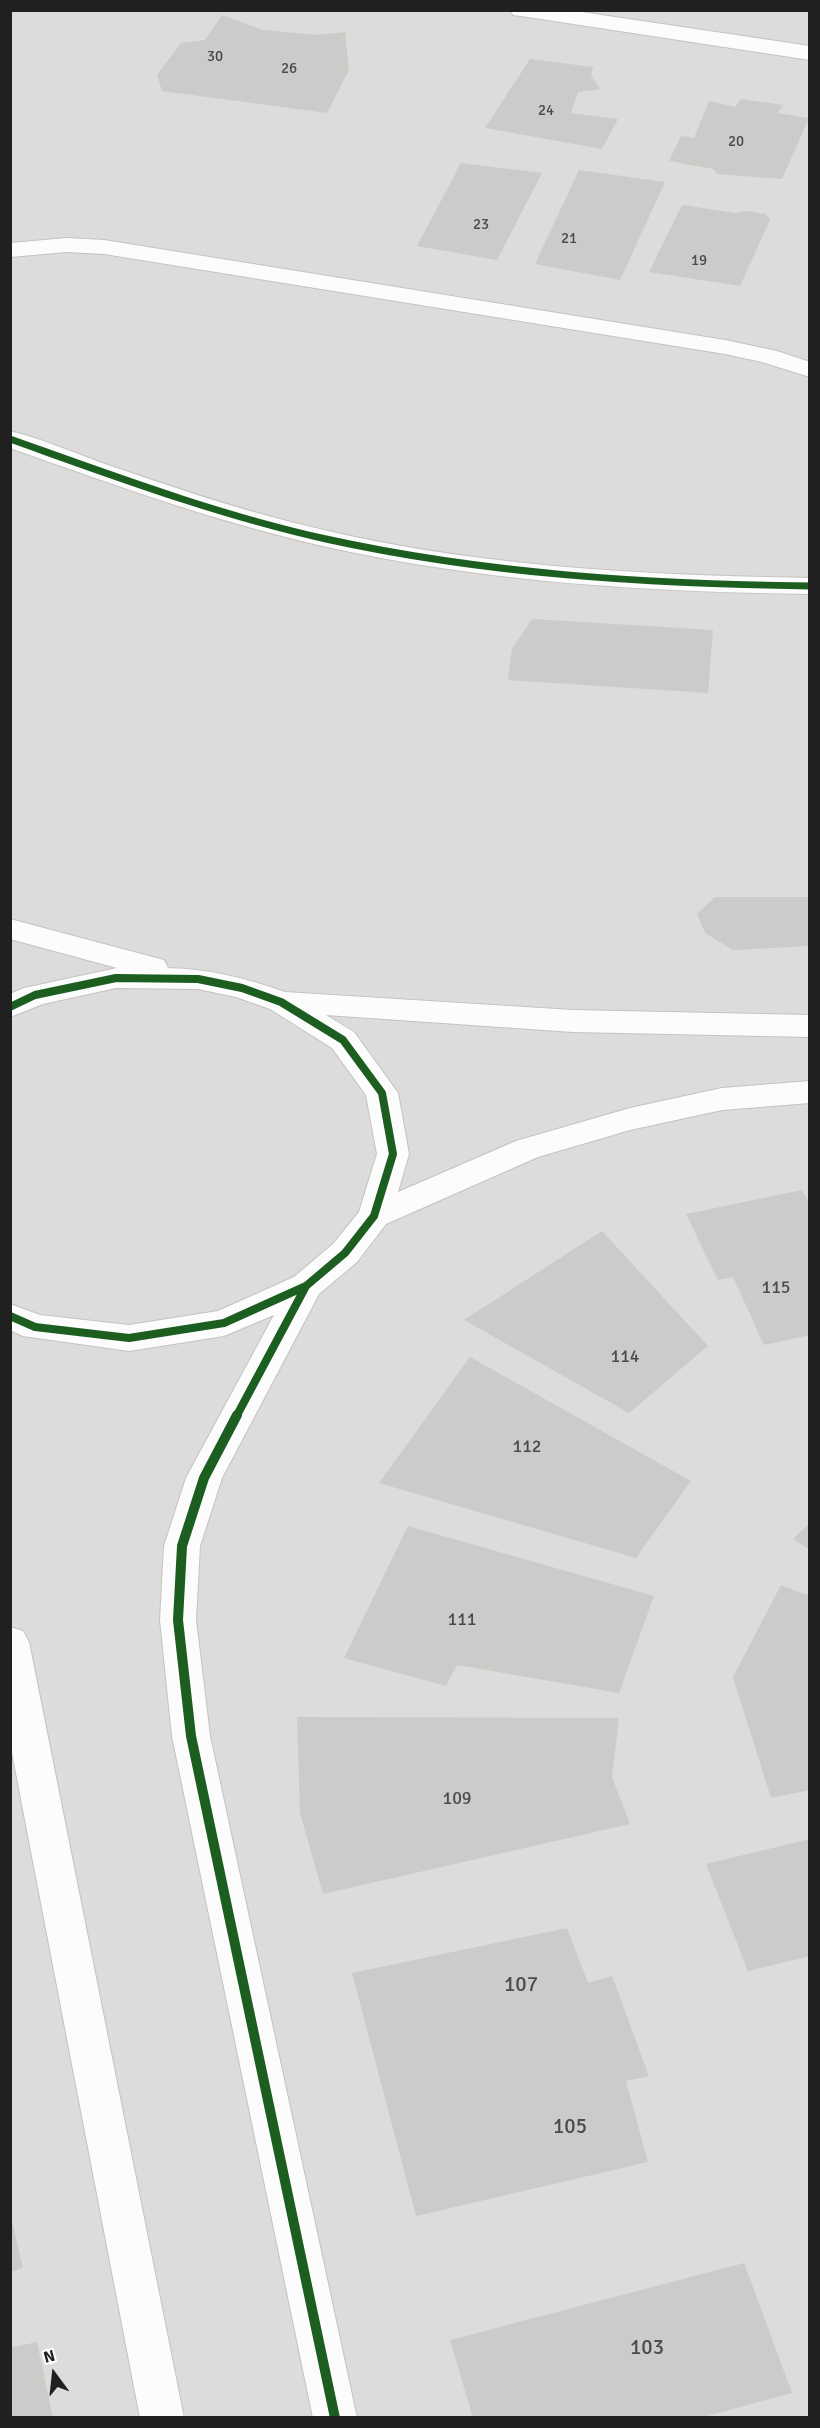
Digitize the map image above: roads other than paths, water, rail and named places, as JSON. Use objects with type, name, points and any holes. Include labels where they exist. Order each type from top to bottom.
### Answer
[{"type":"street","points":[[521,10],[601,15],[810,53]]},
{"type":"street","points":[[10,250],[67,246],[104,247],[725,347],[768,356],[810,370]]},
{"type":"street","points":[[10,439],[222,512],[327,539],[437,559],[573,576],[710,585],[810,586]]},
{"type":"street","points":[[10,928],[198,979],[242,988],[281,1002],[343,1040],[382,1093],[393,1154],[374,1216],[345,1253],[306,1286],[224,1323],[129,1338],[35,1327],[10,1316]]},
{"type":"street","points":[[10,1007],[35,995],[116,978],[198,979]]},
{"type":"street","points":[[281,1002],[573,1021],[810,1026]]},
{"type":"street","points":[[374,1216],[527,1149],[630,1119],[722,1099],[810,1092]]},
{"type":"street","points":[[306,1286],[204,1478],[182,1546],[178,1620],[191,1736],[335,2418]]},
{"type":"street","points":[[10,1642],[162,2418]]}]
